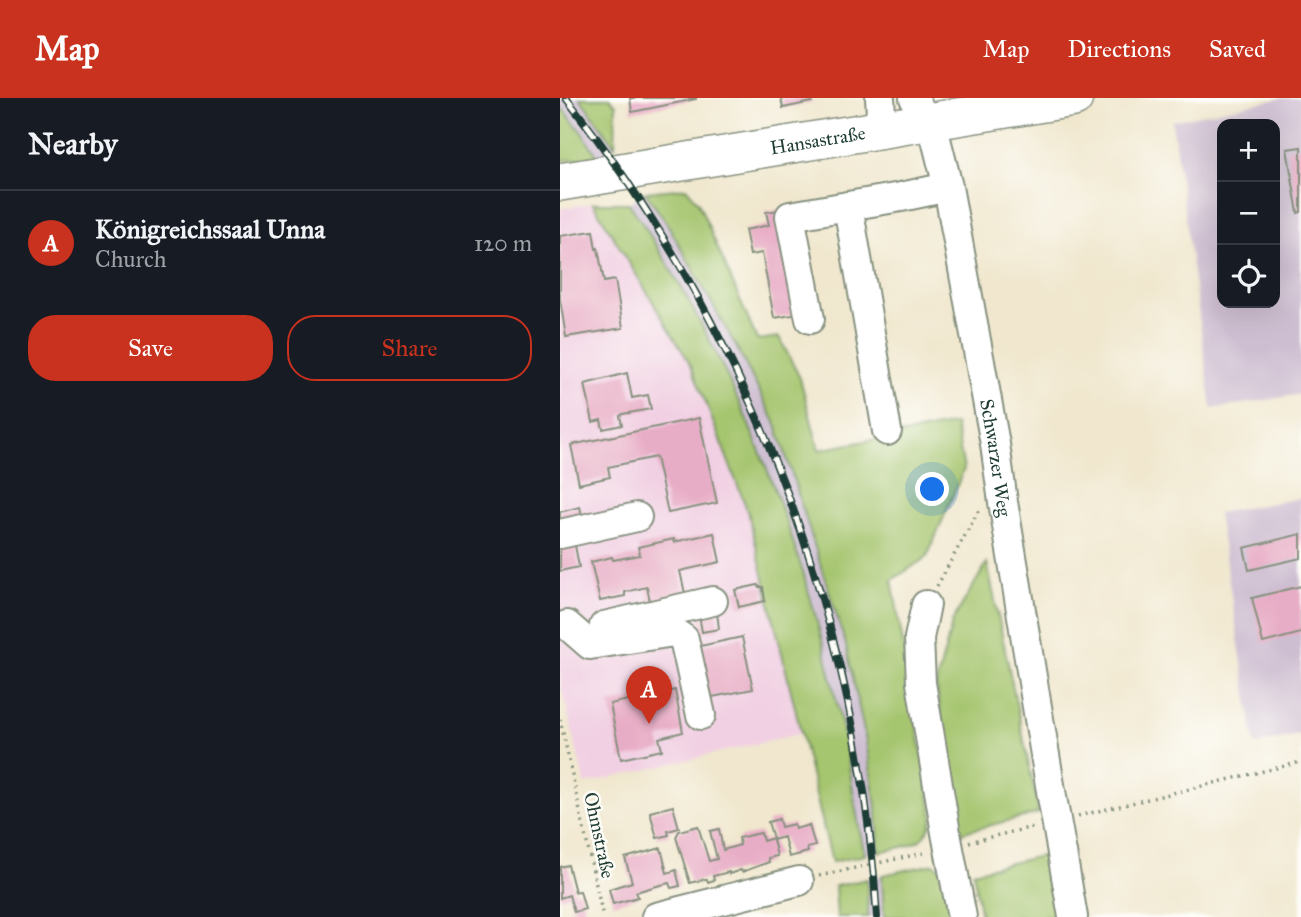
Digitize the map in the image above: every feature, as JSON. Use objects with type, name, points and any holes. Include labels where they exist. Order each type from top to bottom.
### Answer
[{"type":"main road","name":"Hansastraße","points":[[560,182],[647,169],[876,114],[1074,98]]},
{"type":"street","name":"Schwarzer Weg","points":[[921,110],[936,139],[947,187],[995,444],[1073,917]]},
{"type":"street","points":[[810,319],[790,216],[947,187]]},
{"type":"street","points":[[848,206],[887,431]]},
{"type":"street","points":[[560,534],[637,517]]},
{"type":"street","points":[[564,625],[594,628],[713,601]]},
{"type":"street","points":[[926,606],[919,638],[920,683],[962,917]]},
{"type":"street","points":[[564,625],[590,645],[674,632],[684,639],[701,715]]},
{"type":"street","points":[[656,917],[799,881]]},
{"type":"path","points":[[926,606],[978,511],[981,499]]},
{"type":"path","name":"Ohmstraße","points":[[560,719],[603,917]]},
{"type":"shaded area","points":[[560,98],[580,98],[615,146],[598,157],[560,106]]},
{"type":"shaded area","points":[[1282,98],[1301,98],[1301,394],[1212,409],[1172,121]]},
{"type":"shaded area","points":[[645,192],[668,225],[776,424],[846,645],[866,741],[877,813],[879,852],[865,855],[824,651],[789,531],[754,437],[717,357],[651,236],[629,203]]},
{"type":"shaded area","points":[[593,203],[691,365],[748,512],[802,733],[585,784],[560,681],[560,209]]},
{"type":"shaded area","points":[[1301,498],[1301,734],[1255,745],[1218,513]]},
{"type":"shaded area","points":[[882,875],[884,917],[868,917],[867,879]]},
{"type":"green space","points":[[580,98],[610,98],[616,105],[615,146]]},
{"type":"green space","points":[[560,106],[580,130],[598,157],[560,161]]},
{"type":"green space","points":[[686,188],[698,202],[757,340],[779,337],[800,378],[819,450],[955,424],[964,469],[927,557],[892,580],[933,817],[926,835],[907,846],[879,852],[877,813],[866,741],[846,645],[776,424],[668,225],[645,192]]},
{"type":"green space","points":[[593,203],[629,203],[693,308],[746,419],[791,535],[809,593],[841,722],[865,855],[832,862],[748,512],[691,365]]},
{"type":"green space","points":[[987,563],[1039,813],[960,833],[936,684],[953,620]]},
{"type":"green space","points":[[1049,854],[1058,917],[981,917],[973,872]]},
{"type":"green space","points":[[934,864],[946,873],[954,917],[884,917],[882,875]]},
{"type":"green space","points":[[867,879],[868,917],[837,917],[835,886]]},
{"type":"building","points":[[630,98],[696,98],[696,99],[632,112]]},
{"type":"building","points":[[781,98],[811,98],[812,102],[783,108]]},
{"type":"building","points":[[1301,147],[1301,212],[1298,213],[1287,149]]},
{"type":"building","points":[[779,210],[799,314],[774,318],[762,253],[750,255],[745,230],[769,225],[766,212]]},
{"type":"building","points":[[593,231],[604,282],[615,280],[623,328],[566,337],[560,299],[560,236]]},
{"type":"building","points":[[627,373],[632,398],[648,395],[651,409],[623,414],[620,416],[622,425],[603,429],[601,420],[593,422],[585,384]]},
{"type":"building","points":[[699,418],[717,503],[668,513],[656,457],[608,467],[610,477],[579,484],[571,445]]},
{"type":"building","points":[[580,507],[583,519],[560,523],[560,512]]},
{"type":"building","points":[[714,533],[720,562],[680,571],[686,598],[651,606],[647,587],[625,592],[625,596],[600,601],[591,562],[640,555],[638,547]]},
{"type":"building","points":[[1301,534],[1301,558],[1249,570],[1244,548]]},
{"type":"building","points":[[575,545],[579,567],[560,571],[560,548]]},
{"type":"building","points":[[758,585],[763,587],[765,601],[739,607],[735,590]]},
{"type":"building","points":[[1301,586],[1301,633],[1263,643],[1252,598]]},
{"type":"building","points":[[717,612],[719,629],[702,632],[699,615]]},
{"type":"building","points":[[742,637],[753,689],[702,699],[691,648]]},
{"type":"building","points":[[675,690],[683,732],[659,738],[662,750],[621,759],[610,704]]},
{"type":"building","points":[[673,806],[679,828],[668,831],[669,835],[657,838],[650,812]]},
{"type":"building","points":[[779,819],[781,827],[794,824],[795,829],[809,825],[815,846],[807,848],[808,852],[789,857],[784,837],[773,840],[777,856],[768,858],[769,862],[742,872],[741,870],[713,876],[714,880],[708,882],[705,879],[690,883],[676,837],[679,831],[698,826],[709,861],[717,859],[710,831],[719,829],[723,850],[740,845],[739,838],[751,835],[761,833],[763,841],[773,838],[768,822]]},
{"type":"building","points":[[661,848],[667,873],[676,870],[680,886],[671,888],[669,883],[653,887],[636,892],[638,897],[613,904],[609,889],[632,882],[625,858]]},
{"type":"building","points":[[568,865],[575,892],[580,891],[585,909],[574,912],[569,895],[560,898],[560,867]]},
{"type":"railway","points":[[566,98],[631,188],[690,283],[741,381],[784,484],[819,589],[847,697],[866,806],[877,917]]},
{"type":"place","name":"Königreichssaal Unna","points":[[649,724]]}]
